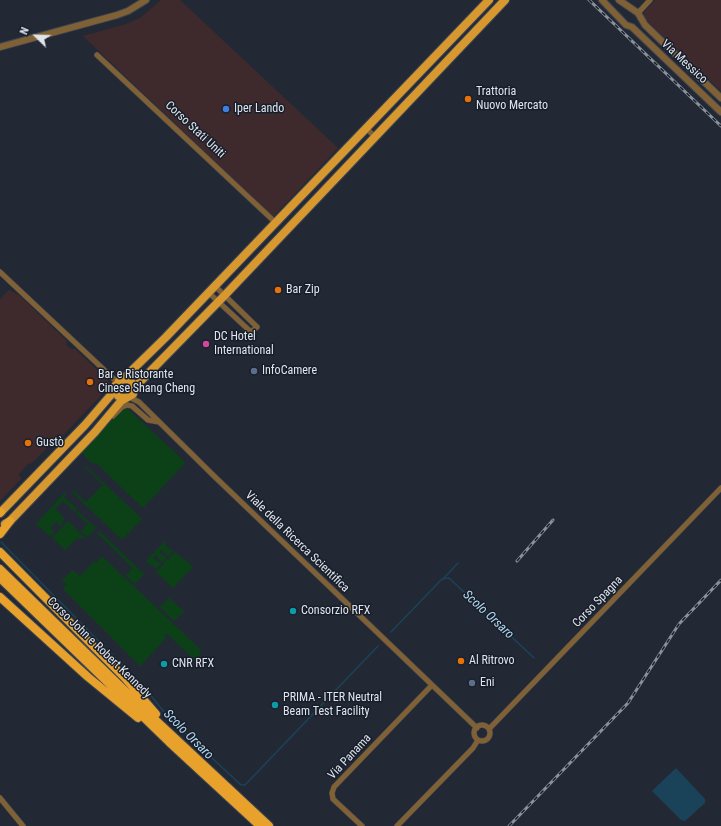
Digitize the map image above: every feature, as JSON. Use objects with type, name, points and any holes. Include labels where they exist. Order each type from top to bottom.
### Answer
[{"type":"highway","points":[[0,534],[10,521]]},
{"type":"highway","points":[[0,552],[124,677],[186,749]]},
{"type":"highway","name":"Corso John e Robert Kennedy","points":[[0,569],[186,749],[269,826]]},
{"type":"highway","name":"Corso John e Robert Kennedy","points":[[0,578],[169,742],[260,826]]},
{"type":"highway","points":[[0,597],[115,700],[169,742]]},
{"type":"main road","points":[[0,513],[85,425],[110,396],[118,383],[209,293],[489,0]]},
{"type":"main road","points":[[0,529],[10,521],[505,2]]},
{"type":"main road","points":[[118,383],[129,380],[130,394]]},
{"type":"main road","points":[[118,383],[118,396],[130,394]]},
{"type":"street","points":[[0,46],[117,15],[128,11],[146,0]]},
{"type":"street","name":"Via Messico","points":[[602,0],[631,15],[645,25],[721,98]]},
{"type":"street","name":"Via Messico","points":[[620,0],[631,15]]},
{"type":"street","points":[[632,27],[638,25],[631,15],[650,0]]},
{"type":"street","name":"Via Messico","points":[[631,15],[626,25],[632,27],[721,112]]},
{"type":"street","name":"Corso Stati Uniti","points":[[97,55],[276,223]]},
{"type":"street","points":[[366,128],[375,137]]},
{"type":"street","points":[[0,272],[118,383]]},
{"type":"street","points":[[209,293],[251,332],[257,327],[215,286]]},
{"type":"street","name":"Viale della Ricerca Scientifica","points":[[130,394],[477,728]]},
{"type":"street","points":[[94,432],[103,426],[122,407],[127,405],[132,406],[148,420],[160,422]]},
{"type":"street","points":[[43,469],[52,477]]},
{"type":"street","name":"Corso Spagna","points":[[397,826],[473,748],[478,740],[482,741],[488,738],[490,734],[489,729],[721,488]]},
{"type":"street","name":"Via Panama","points":[[362,826],[333,798],[332,793],[334,788],[432,685]]},
{"type":"street","points":[[478,740],[474,733],[477,728],[483,725],[489,729]]},
{"type":"street","points":[[0,798],[23,826]]},
{"type":"shaded area","points":[[161,0],[180,0],[338,148],[273,217],[83,36],[126,24],[140,18]]},
{"type":"shaded area","points":[[655,0],[721,0],[721,91],[644,18],[644,12]]},
{"type":"shaded area","points":[[9,290],[19,295],[67,341],[66,345],[71,349],[75,349],[109,381],[110,386],[53,446],[51,444],[31,464],[29,463],[18,475],[22,478],[0,501],[0,299]]},
{"type":"green space","points":[[123,408],[128,409],[184,461],[184,464],[143,508],[96,463],[91,463],[81,452]]},
{"type":"green space","points":[[85,465],[142,519],[122,540],[72,492],[74,491],[86,502],[103,485],[84,466]]},
{"type":"green space","points":[[64,493],[66,494],[64,497],[77,509],[75,512],[63,501],[55,509],[65,518],[61,526],[56,522],[50,528],[55,533],[50,536],[36,524]]},
{"type":"green space","points":[[78,511],[96,528],[87,537],[81,531],[88,524],[76,513]]},
{"type":"green space","points":[[68,521],[85,538],[76,539],[65,550],[52,538]]},
{"type":"green space","points":[[99,531],[144,574],[135,584],[126,575],[133,568],[97,533]]},
{"type":"green space","points":[[164,542],[166,543],[165,545],[173,551],[168,556],[161,549],[159,552],[167,558],[162,563],[155,555],[153,558],[161,564],[156,569],[146,561]]},
{"type":"green space","points":[[175,552],[193,567],[173,588],[156,572],[162,565],[165,566],[163,564],[168,559],[170,560],[169,557]]},
{"type":"green space","points":[[102,556],[201,650],[199,652],[201,654],[197,658],[194,659],[166,633],[164,636],[166,638],[140,666],[63,589],[67,585],[62,580],[73,570],[80,576],[94,561],[96,563]]},
{"type":"green space","points":[[169,598],[184,611],[174,621],[160,607]]},
{"type":"water","points":[[676,768],[705,799],[705,803],[685,821],[681,820],[652,791]]},
{"type":"waterway","name":"Scolo Orsaro","points":[[1,542],[144,687],[169,718],[241,785],[245,785],[378,646]]},
{"type":"waterway","points":[[444,578],[458,563]]},
{"type":"waterway","name":"Scolo Orsaro","points":[[391,632],[442,579],[449,578],[534,658]]},
{"type":"railway","points":[[589,0],[721,126]]},
{"type":"railway","points":[[517,561],[553,520]]},
{"type":"railway","points":[[509,826],[628,703],[679,624],[721,580]]},
{"type":"place","name":"Trattoria Nuovo Mercato","points":[[468,99]]},
{"type":"place","name":"Iper Lando","points":[[226,109]]},
{"type":"place","name":"Bar Zip","points":[[278,290]]},
{"type":"place","name":"DC Hotel International","points":[[206,344]]},
{"type":"place","name":"InfoCamere","points":[[254,371]]},
{"type":"place","name":"Bar e Ristorante Cinese Shang Cheng","points":[[90,382]]},
{"type":"place","name":"Gustò","points":[[28,443]]},
{"type":"place","name":"Consorzio RFX","points":[[293,611]]},
{"type":"place","name":"Al Ritrovo","points":[[461,661]]},
{"type":"place","name":"CNR RFX","points":[[164,664]]},
{"type":"place","name":"Eni","points":[[472,683]]},
{"type":"place","name":"PRIMA - ITER Neutral Beam Test Facility","points":[[275,705]]}]
